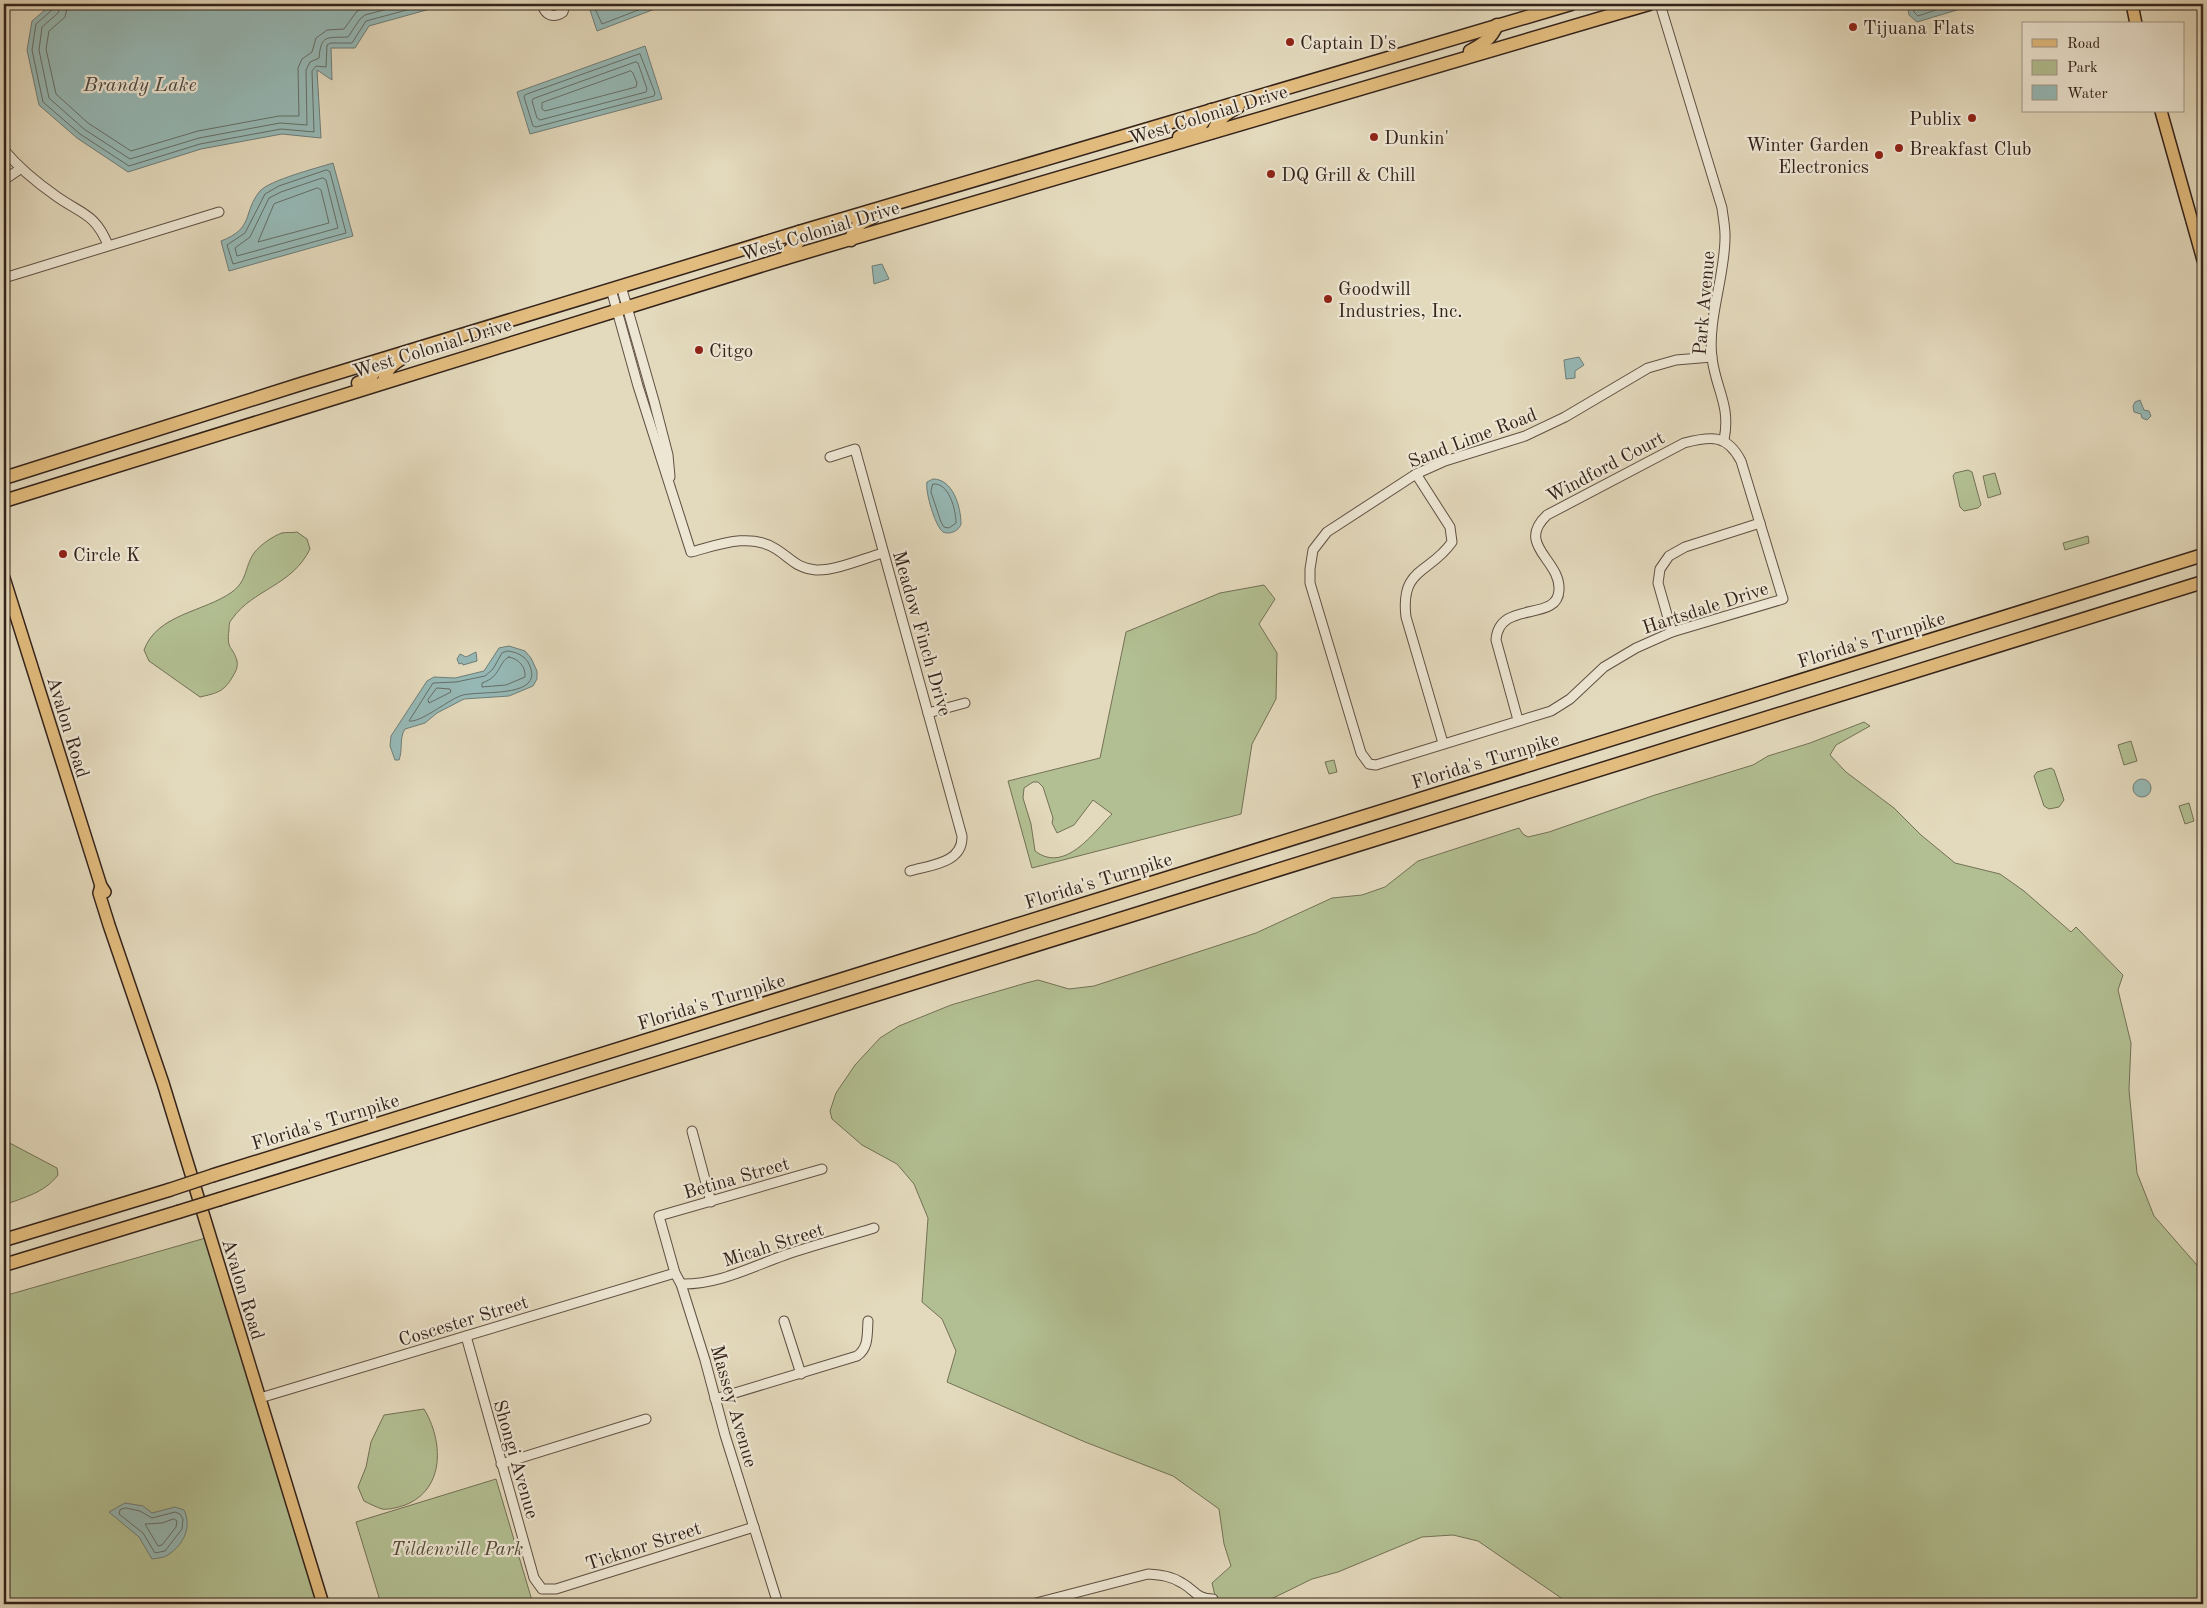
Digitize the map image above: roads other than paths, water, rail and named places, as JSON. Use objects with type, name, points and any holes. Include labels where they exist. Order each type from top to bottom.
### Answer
[{"type":"highway","name":"West Colonial Drive","points":[[4,478],[799,232],[1571,4]]},
{"type":"highway","name":"West Colonial Drive","points":[[4,501],[384,381],[786,258],[1649,4]]},
{"type":"highway","points":[[1455,60],[1487,41],[1493,35],[1497,25]]},
{"type":"highway","points":[[1212,132],[1224,114],[1262,94]]},
{"type":"highway","points":[[1158,150],[1201,125],[1211,110]]},
{"type":"highway","points":[[851,240],[853,230],[859,223],[919,197]]},
{"type":"highway","points":[[786,258],[788,252],[799,241],[799,232]]},
{"type":"highway","points":[[384,381],[386,372],[391,366],[416,349]]},
{"type":"highway","points":[[318,402],[370,378],[384,359]]},
{"type":"highway","name":"Florida's Turnpike","points":[[4,1240],[2203,555]]},
{"type":"highway","points":[[4,1265],[2203,582]]},
{"type":"main road","points":[[2132,4],[2136,22]]},
{"type":"main road","points":[[2160,112],[2203,260]]},
{"type":"main road","name":"Avalon Road","points":[[4,578],[101,886],[105,891],[131,985],[323,1604]]},
{"type":"street","points":[[542,4],[544,11],[550,15],[558,16],[563,12],[565,4]]},
{"type":"street","name":"Park Avenue","points":[[1660,4],[1722,208],[1725,236],[1714,319],[1712,357],[1727,412],[1724,440]]},
{"type":"street","points":[[4,150],[20,169],[58,197],[92,218],[99,225],[108,245]]},
{"type":"street","points":[[4,180],[20,169]]},
{"type":"street","points":[[4,278],[219,212]]},
{"type":"street","points":[[616,288],[648,384],[668,455],[671,494]]},
{"type":"street","points":[[622,309],[638,386],[690,552],[744,540],[761,542],[776,548],[799,567],[818,570],[842,566],[883,552]]},
{"type":"street","name":"Sand Lime Road","points":[[1361,753],[1310,583],[1313,550],[1327,532],[1416,474],[1445,461],[1525,436],[1564,417],[1648,368],[1676,360],[1712,357]]},
{"type":"street","points":[[638,386],[648,384]]},
{"type":"street","name":"Windford Court","points":[[1518,720],[1496,640],[1497,630],[1504,621],[1514,616],[1546,608],[1556,601],[1559,590],[1556,577],[1536,543],[1535,532],[1540,522],[1547,515],[1684,443],[1705,437],[1724,440]]},
{"type":"street","points":[[1672,632],[1658,583],[1660,569],[1669,556],[1685,547],[1760,523],[1741,461],[1734,448],[1724,440]]},
{"type":"street","name":"Meadow Finch Drive","points":[[830,457],[855,450],[962,836],[961,850],[954,858],[910,871]]},
{"type":"street","points":[[1416,474],[1450,527],[1452,542],[1445,553],[1416,574],[1406,588],[1404,599],[1406,617],[1443,744]]},
{"type":"street","name":"Hartsdale Drive","points":[[1361,753],[1369,764],[1376,765],[1551,711],[1570,699],[1604,667],[1636,648],[1672,632],[1783,599],[1760,523]]},
{"type":"street","points":[[928,713],[964,703]]},
{"type":"street","points":[[692,1131],[711,1202]]},
{"type":"street","name":"Betina Street","points":[[659,1216],[822,1169]]},
{"type":"street","name":"Massey Avenue","points":[[659,1216],[705,1360],[715,1400],[778,1604]]},
{"type":"street","name":"Micah Street","points":[[681,1284],[704,1282],[738,1274],[787,1254],[874,1228]]},
{"type":"street","name":"Coscester Street","points":[[260,1398],[676,1273]]},
{"type":"street","points":[[784,1321],[801,1374]]},
{"type":"street","points":[[715,1400],[857,1356],[864,1352],[868,1321]]},
{"type":"street","name":"Shongi Avenue","points":[[466,1336],[534,1578],[542,1589]]},
{"type":"street","points":[[502,1464],[646,1419]]},
{"type":"street","name":"Ticknor Street","points":[[542,1589],[556,1589],[754,1526]]},
{"type":"street","points":[[1032,1604],[1148,1574],[1166,1575],[1184,1584],[1202,1599],[1212,1599]]},
{"type":"water","name":"Brandy Lake","points":[[52,4],[448,4],[369,26],[355,48],[331,48],[332,80],[317,70],[321,138],[282,134],[201,149],[128,172],[77,138],[39,105],[27,50],[32,21]]},
{"type":"water","points":[[588,4],[668,4],[597,31]]},
{"type":"water","points":[[1907,4],[1959,4],[1957,10],[1917,22],[1909,15]]},
{"type":"water","points":[[645,46],[662,99],[530,134],[517,92]]},
{"type":"water","points":[[333,163],[353,236],[229,271],[221,241],[232,236],[244,225],[251,206],[260,191],[283,179]]},
{"type":"water","points":[[882,264],[889,279],[874,284],[872,266]]},
{"type":"water","points":[[1579,357],[1584,365],[1575,371],[1575,378],[1566,379],[1564,360]]},
{"type":"water","points":[[2140,400],[2144,410],[2149,411],[2151,416],[2147,420],[2142,418],[2141,414],[2134,412],[2133,406],[2135,402]]},
{"type":"water","points":[[933,479],[940,480],[946,484],[951,489],[957,502],[961,524],[954,532],[943,532],[934,516],[927,487],[927,482]]},
{"type":"water","points":[[509,646],[525,651],[531,658],[537,671],[537,679],[533,686],[509,696],[464,699],[437,713],[425,723],[405,729],[402,736],[399,760],[395,760],[390,746],[391,736],[427,681],[434,677],[455,678],[484,671],[499,648]]},
{"type":"water","points":[[476,652],[477,661],[463,665],[462,663],[459,664],[457,659],[460,654],[466,657]]},
{"type":"water","points":[[2142,779],[2148,782],[2151,788],[2148,794],[2142,797],[2136,794],[2133,788],[2136,782]]},
{"type":"water","points":[[125,1503],[143,1506],[152,1513],[175,1507],[184,1510],[187,1529],[174,1551],[166,1556],[152,1559],[139,1537],[109,1512]]},
{"type":"place","name":"Tijuana Flats","points":[[1853,27]]},
{"type":"place","name":"Captain D's","points":[[1290,42]]},
{"type":"place","name":"Publix","points":[[1972,118]]},
{"type":"place","name":"Dunkin'","points":[[1374,137]]},
{"type":"place","name":"Breakfast Club","points":[[1899,148]]},
{"type":"place","name":"Winter Garden Electronics","points":[[1879,155]]},
{"type":"place","name":"DQ Grill & Chill","points":[[1271,174]]},
{"type":"place","name":"Goodwill Industries, Inc.","points":[[1328,299]]},
{"type":"place","name":"Citgo","points":[[699,350]]},
{"type":"place","name":"Circle K","points":[[63,554]]},
{"type":"park label","name":"Tildenville Park","points":[[457,1548]]}]
